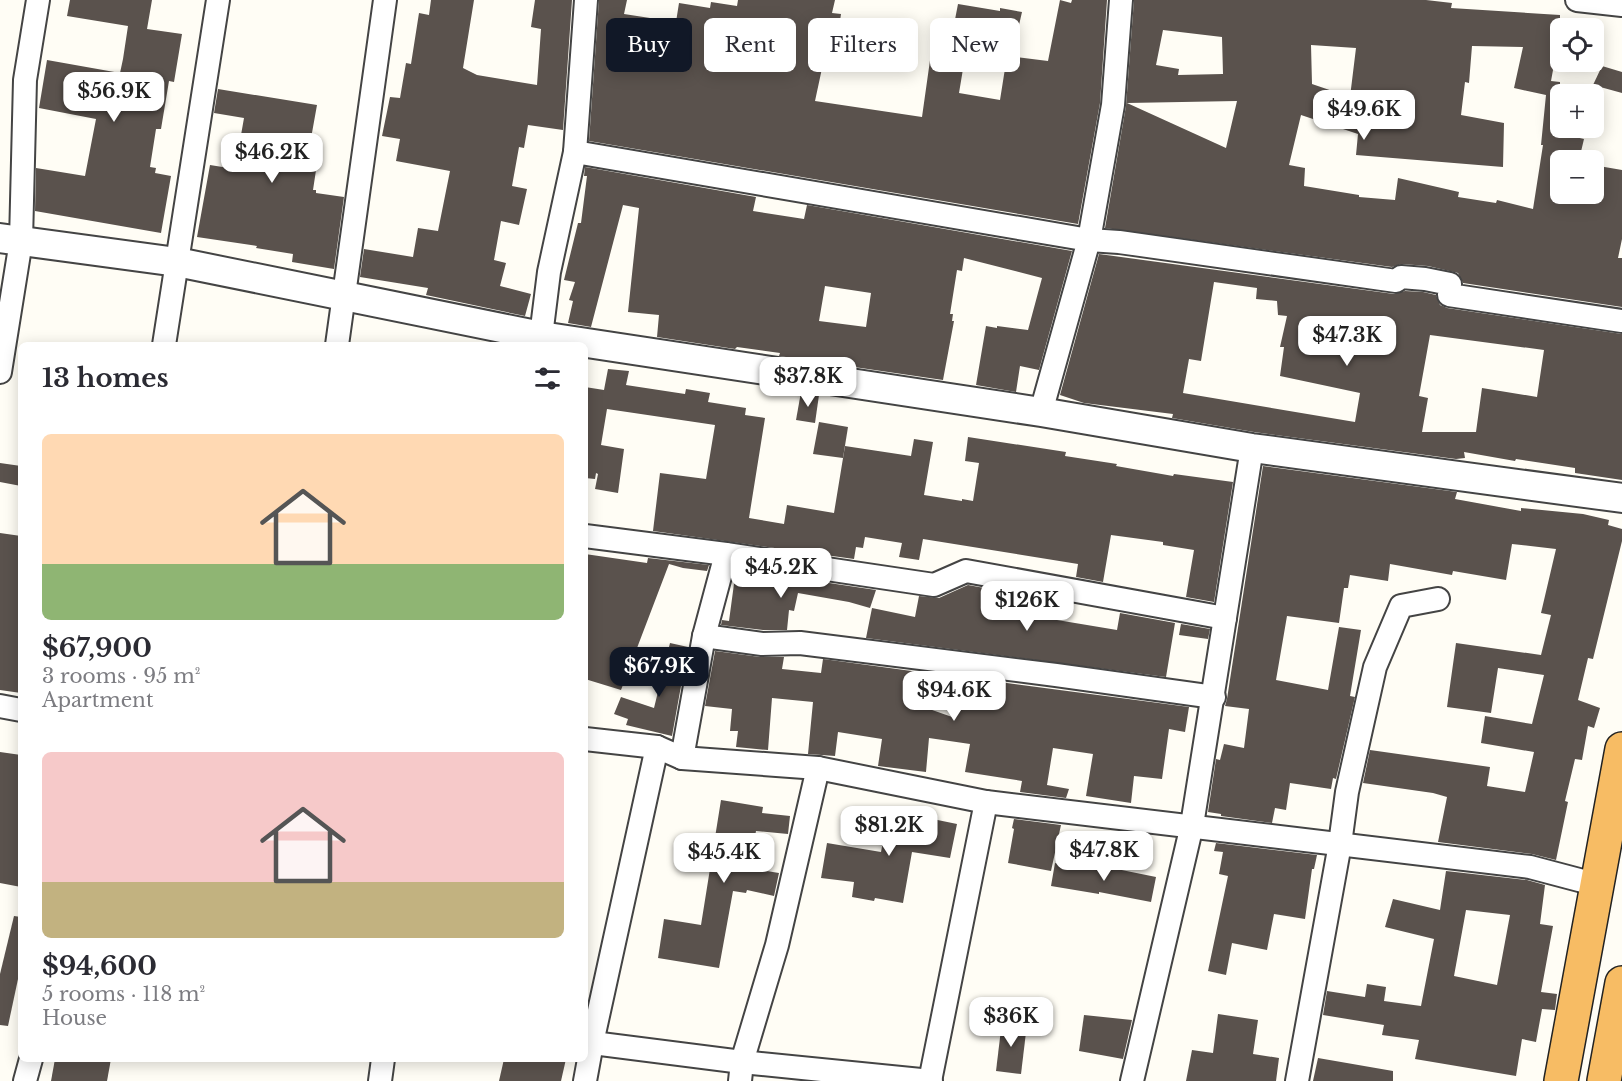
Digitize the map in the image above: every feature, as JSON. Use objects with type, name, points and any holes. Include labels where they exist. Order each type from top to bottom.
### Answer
[{"type":"highway","points":[[1561,1081],[1622,749]]},
{"type":"highway","points":[[1604,1081],[1622,983]]},
{"type":"street","points":[[0,372],[25,81],[38,0]]},
{"type":"street","points":[[164,342],[218,0]]},
{"type":"street","points":[[337,342],[385,0]]},
{"type":"street","points":[[522,337],[549,272],[574,152],[586,0]]},
{"type":"street","points":[[1041,412],[1089,240],[1113,105],[1121,0]]},
{"type":"street","points":[[1577,0],[1622,5]]},
{"type":"street","points":[[574,152],[1089,240],[1396,281],[1401,277],[1425,279],[1450,284],[1449,295],[1622,321]]},
{"type":"street","points":[[11,240],[177,262],[343,295],[522,337],[557,342]]},
{"type":"street","points":[[588,347],[1041,412],[1252,448],[1622,498]]},
{"type":"street","points":[[1132,1081],[1192,825],[1252,448]]},
{"type":"street","points":[[588,536],[934,585],[966,571],[1225,618]]},
{"type":"street","points":[[682,758],[704,636],[726,554]]},
{"type":"street","points":[[1297,1081],[1340,844],[1347,792],[1375,667],[1401,606],[1438,599]]},
{"type":"street","points":[[704,636],[762,644],[811,645],[1214,697]]},
{"type":"street","points":[[0,706],[18,709]]},
{"type":"street","points":[[588,739],[657,747],[682,758],[818,768],[986,801],[1530,867],[1598,885]]},
{"type":"street","points":[[657,747],[588,1042],[741,1072],[930,1081],[986,801]]},
{"type":"street","points":[[741,1072],[777,945],[818,768]]},
{"type":"street","points":[[26,1081],[30,1062]]},
{"type":"street","points":[[380,1081],[382,1062]]},
{"type":"street","points":[[585,1081],[586,1062]]},
{"type":"building","points":[[70,0],[152,0],[147,29],[182,34],[174,82],[169,81],[161,129],[156,129],[150,167],[156,168],[155,173],[171,176],[161,233],[35,211],[36,168],[85,176],[96,119],[39,108],[47,60],[120,73],[123,59],[128,26],[67,16]]},
{"type":"building","points":[[431,0],[474,0],[463,68],[477,75],[537,85],[541,29],[531,27],[535,0],[572,0],[563,130],[528,125],[524,148],[519,147],[512,186],[527,189],[519,225],[501,221],[494,260],[506,263],[500,286],[531,294],[525,316],[426,295],[428,288],[360,277],[364,249],[413,257],[418,228],[438,231],[450,171],[396,161],[400,139],[382,136],[390,97],[400,98],[406,63],[411,64],[419,13],[429,15]]},
{"type":"building","points":[[599,0],[627,0],[624,14],[650,18],[606,18],[606,72],[692,72],[692,18],[677,18],[679,3],[710,8],[711,2],[737,6],[738,0],[835,0],[832,13],[841,14],[840,18],[808,18],[808,72],[821,72],[815,101],[922,117],[930,60],[930,72],[962,72],[959,93],[1000,100],[1004,72],[1020,72],[1020,58],[1048,61],[1060,0],[1071,3],[1072,0],[1107,0],[1100,103],[1078,224],[589,141]]},
{"type":"building","points":[[1134,0],[1426,0],[1452,3],[1451,8],[1560,15],[1560,18],[1550,18],[1551,81],[1560,82],[1560,84],[1550,84],[1550,138],[1584,139],[1581,150],[1550,150],[1550,204],[1604,204],[1604,167],[1622,170],[1622,239],[1618,258],[1622,258],[1622,307],[1463,283],[1458,273],[1428,266],[1402,264],[1392,267],[1105,228],[1126,106]],"holes":[[[1163,30],[1222,37],[1223,74],[1178,75],[1179,69],[1156,65]],[[1311,45],[1356,48],[1350,97],[1312,84]],[[1472,46],[1523,47],[1514,88],[1546,95],[1541,145],[1543,145],[1533,209],[1497,200],[1496,203],[1458,197],[1459,192],[1398,178],[1395,200],[1359,197],[1359,195],[1304,186],[1305,168],[1289,165],[1301,115],[1358,134],[1356,155],[1503,167],[1504,123],[1461,115],[1465,82],[1469,83]],[[1237,101],[1226,148],[1127,103]]]},
{"type":"building","points":[[958,4],[1022,12],[1020,21],[1020,18],[955,18]]},
{"type":"building","points":[[1604,67],[1622,72],[1622,93],[1604,88],[1604,84],[1593,84],[1599,72],[1604,72]]},
{"type":"building","points":[[218,89],[317,105],[308,155],[318,157],[313,190],[316,190],[316,193],[344,197],[334,269],[292,262],[293,254],[197,237],[210,165],[235,169],[244,118],[214,113]]},
{"type":"building","points":[[585,167],[756,197],[753,211],[804,219],[807,205],[1072,251],[1039,370],[1020,366],[1016,392],[976,385],[986,326],[1028,330],[1042,278],[964,258],[962,271],[957,270],[950,314],[953,314],[952,321],[954,321],[943,380],[779,356],[780,353],[737,347],[735,349],[657,337],[659,315],[628,312],[639,208],[623,205],[591,327],[568,323],[573,301],[569,300],[575,282],[564,280],[578,223],[581,223],[587,176],[584,176]],"holes":[[[825,286],[871,293],[866,327],[819,321]]]},
{"type":"building","points":[[1099,254],[1394,294],[1405,291],[1423,292],[1436,295],[1440,305],[1447,308],[1622,334],[1622,480],[1575,473],[1575,468],[1464,452],[1465,458],[1456,459],[1254,432],[1172,418],[1173,414],[1084,403],[1060,395]],"holes":[[[1214,282],[1257,288],[1256,299],[1277,301],[1278,315],[1287,316],[1280,347],[1284,347],[1280,376],[1360,393],[1355,422],[1183,393],[1189,359],[1201,361]],[[1430,335],[1544,350],[1537,397],[1482,388],[1476,432],[1422,432],[1428,398],[1419,396]]]},
{"type":"building","points":[[608,369],[629,371],[626,385],[685,394],[686,389],[710,393],[708,402],[746,408],[745,415],[765,418],[749,518],[784,524],[787,505],[834,513],[845,446],[911,456],[914,439],[933,442],[924,495],[962,501],[962,499],[973,501],[979,463],[965,461],[968,437],[1066,452],[1065,456],[1173,476],[1174,474],[1233,482],[1214,602],[1186,597],[1194,550],[1163,545],[1163,542],[1111,535],[1103,582],[1076,577],[1078,564],[923,539],[919,560],[899,557],[902,543],[865,537],[863,548],[856,547],[854,559],[653,531],[660,473],[706,479],[715,425],[607,409],[601,445],[624,449],[618,493],[595,489],[598,474],[596,473],[595,479],[588,478],[588,387],[604,390]]},
{"type":"building","points":[[801,392],[819,395],[815,423],[796,420]]},
{"type":"building","points":[[819,422],[848,427],[843,458],[813,454]]},
{"type":"building","points":[[0,463],[18,466],[18,485],[0,482]]},
{"type":"building","points":[[1263,466],[1457,492],[1455,499],[1521,511],[1521,508],[1583,514],[1609,520],[1608,525],[1622,529],[1622,541],[1593,659],[1588,658],[1578,700],[1600,708],[1594,728],[1588,726],[1582,760],[1575,759],[1565,801],[1568,802],[1556,860],[1532,854],[1438,842],[1447,797],[1363,783],[1370,750],[1490,767],[1487,786],[1525,792],[1534,752],[1481,743],[1485,716],[1532,724],[1544,675],[1498,668],[1491,713],[1447,707],[1456,643],[1541,655],[1551,615],[1541,613],[1556,549],[1512,544],[1506,580],[1453,571],[1452,575],[1390,564],[1388,581],[1350,575],[1348,588],[1344,588],[1339,623],[1287,616],[1276,680],[1328,690],[1339,627],[1361,630],[1350,696],[1355,697],[1336,779],[1333,778],[1331,789],[1290,783],[1286,810],[1275,808],[1272,823],[1208,812],[1216,759],[1220,760],[1224,744],[1244,748],[1249,709],[1225,706]]},
{"type":"building","points":[[0,533],[18,536],[18,693],[0,690]]},
{"type":"building","points":[[588,554],[647,563],[648,558],[709,565],[707,571],[669,564],[621,690],[588,680]]},
{"type":"building","points":[[736,569],[876,590],[870,608],[798,593],[794,611],[789,610],[787,630],[763,630],[721,625],[722,620],[729,621]]},
{"type":"building","points":[[968,585],[1049,600],[1045,618],[1117,630],[1120,613],[1175,623],[1166,677],[866,638],[872,608],[915,617],[919,596],[939,598]]},
{"type":"building","points":[[1181,624],[1210,629],[1208,639],[1179,635]]},
{"type":"building","points":[[670,643],[688,647],[672,736],[626,725],[628,719],[614,714],[621,697],[654,708]]},
{"type":"building","points":[[715,651],[760,657],[784,657],[782,669],[821,673],[823,659],[919,672],[915,704],[955,718],[962,677],[1189,707],[1185,732],[1169,729],[1162,779],[1134,776],[1131,803],[1086,796],[1093,754],[1053,748],[1047,785],[1069,789],[1066,798],[1020,792],[1022,781],[965,772],[970,744],[929,738],[926,772],[878,766],[882,739],[838,732],[835,756],[808,754],[813,702],[772,698],[768,750],[736,747],[738,731],[730,731],[732,709],[705,706]]},
{"type":"building","points":[[0,752],[18,755],[18,886],[0,883]]},
{"type":"building","points":[[721,800],[763,807],[762,813],[790,816],[788,834],[756,831],[749,868],[779,873],[774,896],[747,890],[746,893],[733,891],[719,968],[658,958],[664,919],[701,925]]},
{"type":"building","points":[[889,810],[957,824],[950,858],[912,852],[903,903],[852,897],[854,882],[821,878],[827,843],[881,852]]},
{"type":"building","points":[[1014,819],[1061,825],[1051,871],[1008,863]]},
{"type":"building","points":[[1216,843],[1317,855],[1314,869],[1312,869],[1305,919],[1274,914],[1267,950],[1232,943],[1226,975],[1208,971],[1228,876],[1219,874],[1223,852],[1214,851]]},
{"type":"building","points":[[1055,863],[1106,871],[1107,867],[1156,877],[1151,902],[1051,886]]},
{"type":"building","points":[[1446,871],[1527,880],[1545,885],[1540,924],[1553,926],[1541,992],[1557,994],[1555,1010],[1542,1009],[1536,1042],[1522,1039],[1516,1076],[1415,1059],[1419,1040],[1382,1035],[1384,1025],[1323,1015],[1327,991],[1365,997],[1367,984],[1386,987],[1384,1001],[1421,1006],[1434,939],[1385,927],[1393,899],[1440,910]],"holes":[[[1466,910],[1510,915],[1497,985],[1454,976]]]},
{"type":"building","points":[[14,916],[18,917],[18,979],[8,1026],[0,1025],[0,974]]},
{"type":"building","points":[[1218,1014],[1258,1020],[1253,1054],[1279,1058],[1276,1081],[1186,1081],[1192,1050],[1213,1053]]},
{"type":"building","points":[[1084,1015],[1132,1020],[1123,1059],[1079,1051]]},
{"type":"building","points":[[1002,1021],[1027,1024],[1021,1074],[996,1071]]},
{"type":"building","points":[[1318,1058],[1393,1071],[1393,1081],[1313,1081]]},
{"type":"building","points":[[54,1062],[110,1062],[107,1081],[51,1081]]},
{"type":"building","points":[[503,1062],[565,1062],[561,1081],[499,1081]]}]
